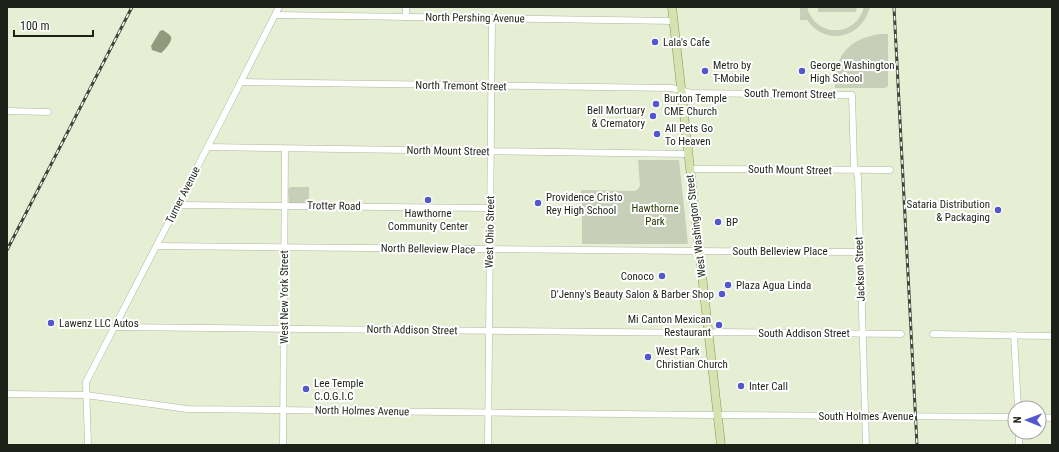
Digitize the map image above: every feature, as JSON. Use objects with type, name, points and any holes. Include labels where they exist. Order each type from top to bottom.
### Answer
[{"type":"main road","name":"West Washington Street","points":[[672,7],[721,445]]},
{"type":"street","name":"Turner Avenue","points":[[86,395],[86,382],[279,7]]},
{"type":"street","points":[[406,7],[406,17]]},
{"type":"street","name":"North Pershing Avenue","points":[[276,15],[674,21]]},
{"type":"street","name":"West Ohio Street","points":[[488,445],[492,18]]},
{"type":"street","name":"North Tremont Street","points":[[241,82],[672,88],[682,91]]},
{"type":"street","name":"South Tremont Street","points":[[682,91],[691,93],[852,95]]},
{"type":"street","name":"Jackson Street","points":[[852,95],[854,166],[858,176],[866,445]]},
{"type":"street","points":[[7,111],[48,112]]},
{"type":"street","name":"North Mount Street","points":[[208,147],[688,154]]},
{"type":"street","name":"West New York Street","points":[[283,445],[285,148]]},
{"type":"street","name":"South Mount Street","points":[[690,169],[890,170]]},
{"type":"street","name":"Trotter Road","points":[[178,205],[490,208]]},
{"type":"street","name":"North Belleview Place","points":[[157,246],[699,251]]},
{"type":"street","name":"South Belleview Place","points":[[699,251],[860,252]]},
{"type":"street","name":"North Addison Street","points":[[115,327],[708,333]]},
{"type":"street","name":"South Addison Street","points":[[708,333],[901,334]]},
{"type":"street","points":[[933,334],[1052,336]]},
{"type":"street","points":[[1014,335],[1018,400]]},
{"type":"street","name":"North Holmes Avenue","points":[[7,394],[86,395],[182,409],[717,415]]},
{"type":"street","points":[[86,395],[88,445]]},
{"type":"street","name":"South Holmes Avenue","points":[[717,415],[1007,417]]},
{"type":"green space","points":[[800,7],[807,7],[811,17],[818,24],[826,29],[836,30],[845,29],[853,24],[860,17],[864,7],[870,7],[866,18],[852,32],[833,36],[824,34],[807,20],[800,20]]},
{"type":"green space","points":[[818,7],[857,7],[856,12],[818,12]]},
{"type":"green space","points":[[880,34],[888,34],[888,86],[885,88],[835,88],[837,67],[840,58],[845,51],[859,40]]},
{"type":"green space","name":"Hawthorne Park","points":[[638,160],[679,160],[688,244],[582,244],[581,190],[635,191],[640,186]]},
{"type":"green space","points":[[291,187],[309,187],[309,204],[289,203],[288,189]]},
{"type":"shaded area","points":[[163,30],[170,35],[171,41],[161,53],[152,50],[151,46],[160,31]]},
{"type":"railway","points":[[7,250],[132,7]]},
{"type":"railway","points":[[894,7],[917,445]]},
{"type":"place","name":"Lala's Cafe","points":[[655,42]]},
{"type":"place","name":"Metro by T-Mobile","points":[[705,71]]},
{"type":"place","name":"George Washington High School","points":[[802,71]]},
{"type":"place","name":"Burton Temple CME Church","points":[[656,104]]},
{"type":"place","name":"Bell Mortuary & Crematory","points":[[653,116]]},
{"type":"place","name":"All Pets Go To Heaven","points":[[657,134]]},
{"type":"place","name":"Hawthorne Community Center","points":[[428,200]]},
{"type":"place","name":"Providence Cristo Rey High School","points":[[538,203]]},
{"type":"place","name":"Sataria Distribution & Packaging","points":[[998,210]]},
{"type":"place","name":"BP","points":[[718,222]]},
{"type":"place","name":"Conoco","points":[[662,276]]},
{"type":"place","name":"Plaza Agua Linda","points":[[728,285]]},
{"type":"place","name":"D'Jenny's Beauty Salon & Barber Shop","points":[[722,294]]},
{"type":"place","name":"Lawenz LLC Autos","points":[[51,323]]},
{"type":"place","name":"Mi Canton Mexican Restaurant","points":[[719,325]]},
{"type":"place","name":"West Park Christian Church","points":[[648,357]]},
{"type":"place","name":"Inter Call","points":[[741,386]]},
{"type":"place","name":"Lee Temple C.O.G.I.C","points":[[306,389]]}]
